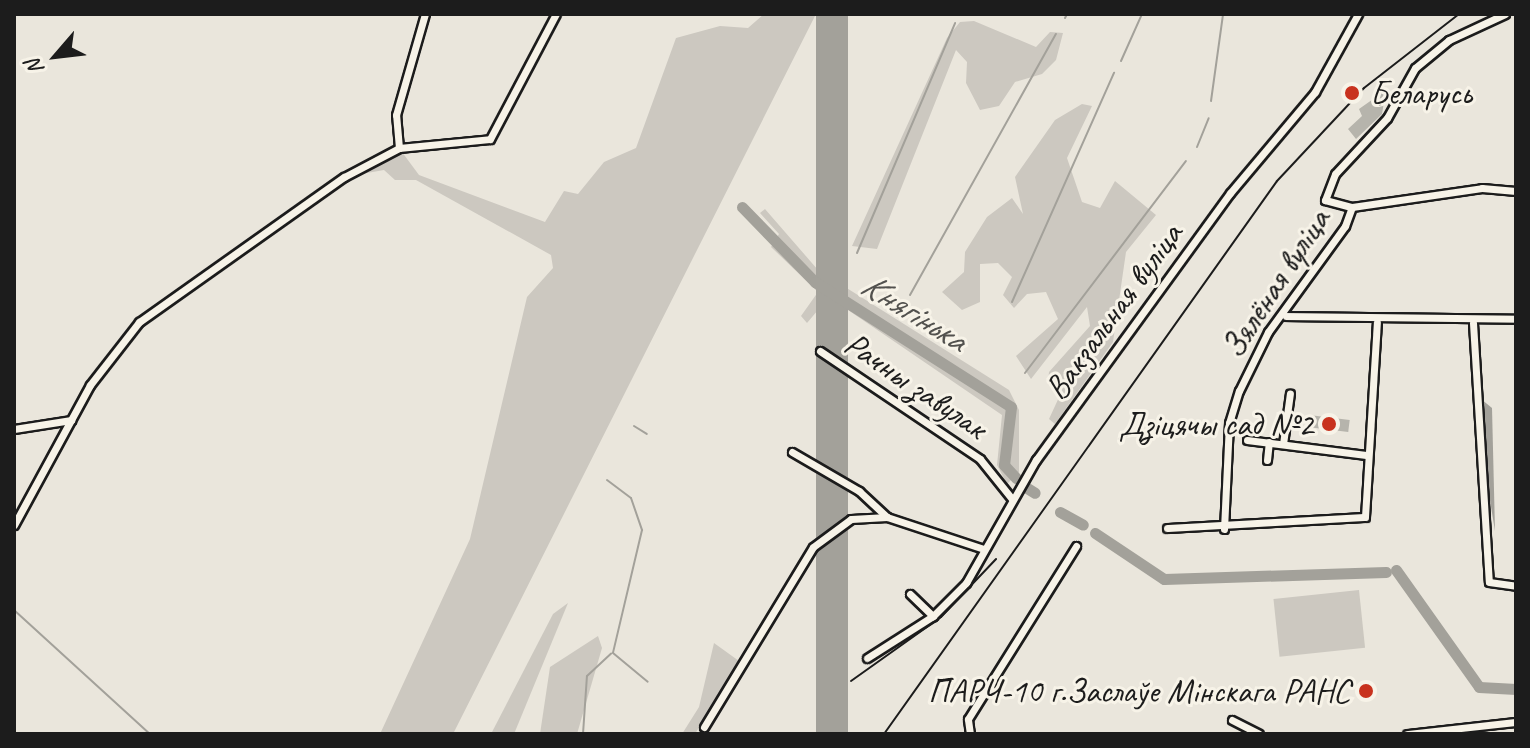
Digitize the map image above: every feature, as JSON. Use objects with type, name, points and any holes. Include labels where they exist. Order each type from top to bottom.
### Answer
[{"type":"street","points":[[399,148],[396,115],[425,14]]},
{"type":"street","points":[[14,525],[71,420],[139,322],[344,177],[399,148],[483,141],[498,129],[556,14]]},
{"type":"street","name":"Вакзальная вуліца","points":[[867,658],[933,616],[966,583],[1012,499],[1230,193],[1315,92],[1358,14]]},
{"type":"street","points":[[1505,14],[1449,40],[1415,68],[1387,118],[1335,174],[1325,200],[1352,207],[1482,188],[1516,191]]},
{"type":"street","name":"Зялёная вуліца","points":[[1224,529],[1236,402],[1251,360],[1286,316],[1352,207]]},
{"type":"street","points":[[1286,316],[1377,322],[1473,323],[1516,319]]},
{"type":"street","points":[[1167,528],[1224,529],[1365,517],[1366,455],[1377,322]]},
{"type":"street","points":[[1473,323],[1489,582],[1516,586]]},
{"type":"street","name":"Рачны завулак","points":[[820,351],[980,459],[1012,499]]},
{"type":"street","points":[[1283,444],[1290,393]]},
{"type":"street","points":[[14,429],[71,420]]},
{"type":"street","points":[[1247,440],[1366,455]]},
{"type":"street","points":[[1267,460],[1269,442]]},
{"type":"street","points":[[792,452],[859,491],[887,517]]},
{"type":"street","points":[[704,727],[813,547],[851,519],[887,517],[984,549]]},
{"type":"street","points":[[970,734],[968,719],[1076,546]]},
{"type":"street","points":[[910,594],[933,616]]},
{"type":"street","points":[[1232,720],[1247,731],[1259,734]]},
{"type":"street","points":[[1407,734],[1516,722]]},
{"type":"shaded area","points":[[764,14],[816,14],[453,734],[380,734],[470,539],[527,297],[553,268],[551,255],[416,180],[395,180],[384,170],[344,177],[399,148],[419,175],[545,222],[564,191],[578,194],[604,162],[636,148],[676,38],[720,26],[748,28]]},
{"type":"shaded area","points":[[816,14],[848,14],[848,734],[816,734]]},
{"type":"shaded area","points":[[974,21],[1036,47],[1050,32],[1063,33],[1056,60],[1042,74],[1015,82],[999,106],[980,110],[966,83],[967,62],[956,50],[877,249],[852,246],[947,38],[960,22]]},
{"type":"shaded area","points":[[1082,104],[1092,106],[1067,158],[1082,202],[1100,208],[1115,181],[1156,215],[1126,252],[1113,342],[1055,424],[1049,419],[1061,393],[1048,382],[1049,372],[1090,326],[1087,307],[1031,379],[1016,356],[1058,319],[1046,292],[1027,294],[1014,308],[1003,295],[1012,277],[998,263],[980,264],[980,302],[962,310],[942,292],[964,272],[965,252],[987,217],[1012,198],[1023,214],[1015,177],[1055,120]]},
{"type":"shaded area","points":[[765,209],[818,270],[1009,390],[1019,410],[1019,472],[1007,484],[997,465],[1002,415],[829,297],[807,323],[801,316],[818,292],[771,247],[779,234],[760,213]]},
{"type":"shaded area","points":[[1481,399],[1492,408],[1495,531],[1482,452]]},
{"type":"shaded area","points":[[1359,590],[1365,648],[1280,657],[1273,599]]},
{"type":"shaded area","points":[[568,603],[514,734],[491,734],[553,614]]},
{"type":"shaded area","points":[[598,636],[602,648],[577,734],[540,734],[550,667]]},
{"type":"shaded area","points":[[714,643],[739,661],[695,734],[682,734],[699,707]]},
{"type":"building","name":"Беларусь","points":[[1386,90],[1382,114],[1356,139],[1348,129],[1362,116],[1359,109]]},
{"type":"building","name":"Дзіцячы сад №2","points":[[1309,415],[1350,420],[1348,432],[1308,427]]},
{"type":"waterway","points":[[1065,18],[1067,14]]},
{"type":"waterway","points":[[1121,61],[1142,14]]},
{"type":"waterway","points":[[1211,101],[1223,14]]},
{"type":"waterway","points":[[857,253],[955,23]]},
{"type":"waterway","points":[[910,295],[1056,34]]},
{"type":"waterway","points":[[1012,302],[1114,73]]},
{"type":"waterway","points":[[1197,147],[1209,118]]},
{"type":"waterway","points":[[1025,373],[1186,161]]},
{"type":"waterway","name":"Княгінька","points":[[742,207],[815,282],[1011,407],[1004,465],[1016,478]]},
{"type":"waterway","points":[[634,426],[647,434]]},
{"type":"waterway","points":[[607,480],[631,498],[642,530],[613,653],[648,682]]},
{"type":"waterway","name":"Княгінька","points":[[1027,488],[1035,493]]},
{"type":"waterway","name":"Княгінька","points":[[1060,512],[1083,525]]},
{"type":"waterway","name":"Княгінька","points":[[1095,533],[1164,579],[1386,572]]},
{"type":"waterway","name":"Княгінька","points":[[1396,570],[1479,687],[1516,689]]},
{"type":"waterway","points":[[14,610],[150,734]]},
{"type":"waterway","points":[[583,734],[587,676],[611,654]]},
{"type":"railway","points":[[884,734],[1277,181],[1364,88],[1459,14]]},
{"type":"railway","points":[[851,681],[941,617],[996,559]]},
{"type":"place","name":"Беларусь","points":[[1352,93]]},
{"type":"place","name":"Дзіцячы сад №2","points":[[1329,424]]},
{"type":"place","name":"ПАРЧ-10 г.Заслаўе Мінскага РАНС","points":[[1366,691]]}]
